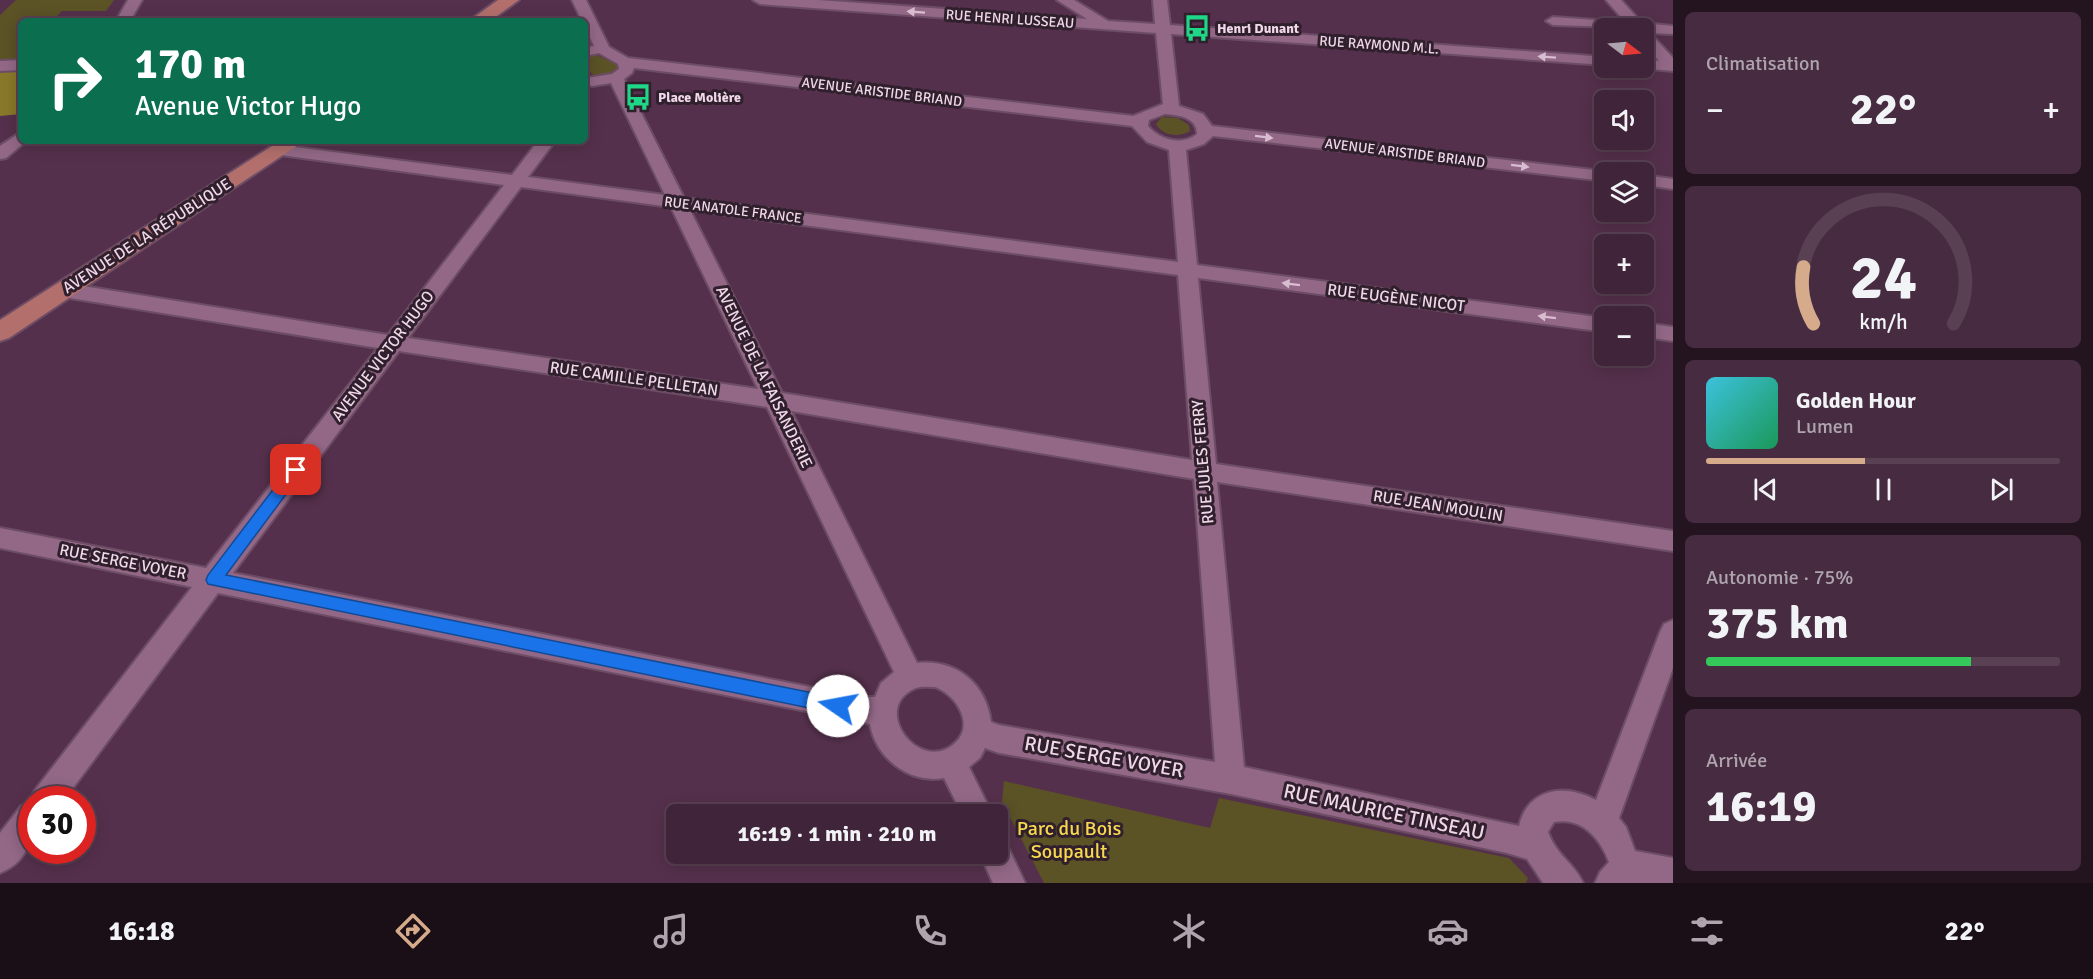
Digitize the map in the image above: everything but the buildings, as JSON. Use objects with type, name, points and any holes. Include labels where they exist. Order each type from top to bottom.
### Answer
[{"type":"main road","points":[[483,18],[510,0]]},
{"type":"main road","name":"AVENUE DE LA RÉPUBLIQUE","points":[[0,332],[286,146]]},
{"type":"street","points":[[125,18],[135,0]]},
{"type":"street","points":[[579,0],[588,18]]},
{"type":"street","name":"RUE HENRI LUSSEAU","points":[[760,0],[1114,26]]},
{"type":"street","points":[[1056,0],[1058,22]]},
{"type":"street","points":[[1064,0],[1165,49]]},
{"type":"street","points":[[1160,0],[1171,109]]},
{"type":"street","points":[[1613,0],[1629,18]]},
{"type":"street","points":[[588,19],[602,48],[621,70],[588,82]]},
{"type":"street","points":[[1553,21],[1594,25]]},
{"type":"street","name":"RUE RAYMOND M.L.","points":[[1114,26],[1594,60]]},
{"type":"street","points":[[1654,30],[1673,30]]},
{"type":"street","points":[[1654,46],[1672,66]]},
{"type":"street","points":[[588,51],[602,48]]},
{"type":"street","points":[[0,66],[18,65]]},
{"type":"street","points":[[1654,65],[1672,66]]},
{"type":"street","name":"AVENUE ARISTIDE BRIAND","points":[[621,70],[1139,122]]},
{"type":"street","name":"AVENUE DE LA FAISANDERIE","points":[[621,70],[678,202],[910,676]]},
{"type":"street","points":[[1171,109],[1199,119],[1206,130],[1205,135],[1195,143],[1177,145],[1150,137],[1143,132],[1139,122],[1146,112],[1171,109]]},
{"type":"street","name":"AVENUE ARISTIDE BRIAND","points":[[1206,130],[1594,175]]},
{"type":"street","points":[[0,154],[18,139]]},
{"type":"street","name":"AVENUE VICTOR HUGO","points":[[56,786],[545,144]]},
{"type":"street","name":"RUE JULES FERRY","points":[[1177,145],[1231,779]]},
{"type":"street","name":"RUE ANATOLE FRANCE","points":[[286,146],[319,155],[1186,270]]},
{"type":"street","points":[[1654,181],[1673,184]]},
{"type":"street","name":"RUE EUGÈNE NICOT","points":[[1186,270],[1594,324]]},
{"type":"street","name":"RUE CAMILLE PELLETAN","points":[[64,290],[393,343],[776,400],[1203,471]]},
{"type":"street","points":[[1654,331],[1673,334]]},
{"type":"street","name":"RUE JEAN MOULIN","points":[[1203,471],[1673,541]]},
{"type":"street","name":"RUE SERGE VOYER","points":[[0,538],[861,710],[882,711]]},
{"type":"street","points":[[1603,820],[1673,632]]},
{"type":"street","points":[[935,674],[959,684],[975,706],[978,731],[969,750],[952,763],[926,766],[901,756],[885,735],[882,711],[891,690],[910,676],[935,674]]},
{"type":"street","name":"RUE SERGE VOYER","points":[[978,731],[999,739],[1231,779]]},
{"type":"street","points":[[952,763],[971,804]]},
{"type":"street","name":"RUE MAURICE TINSEAU","points":[[1231,779],[1507,838],[1537,847]]},
{"type":"street","points":[[1567,883],[1546,864],[1537,847],[1533,829],[1537,815],[1548,806],[1564,804],[1583,809],[1603,820],[1622,849],[1618,874],[1673,874]]},
{"type":"street","points":[[0,858],[18,835]]},
{"type":"street","points":[[1000,864],[1009,883]]},
{"type":"green space","points":[[16,0],[114,0],[106,11],[62,11],[55,18],[18,18],[18,58],[16,60],[0,61],[0,15]]},
{"type":"green space","points":[[594,54],[619,65],[620,69],[601,76],[593,75],[588,69],[588,55]]},
{"type":"green space","points":[[1162,117],[1178,118],[1189,125],[1190,131],[1181,135],[1171,135],[1163,131],[1156,124]]},
{"type":"green space","name":"Parc du Bois Soupault","points":[[1004,781],[1210,828],[1219,798],[1509,858],[1528,878],[1526,883],[1044,883],[1008,814],[1008,804],[1002,802]]},
{"type":"shaded area","points":[[18,71],[18,114],[0,116],[0,72]]},
{"type":"place","name":"Henri Dunant","points":[[1197,28]]},
{"type":"place","name":"Place Molière","points":[[638,97]]},
{"type":"route","points":[[296,470],[214,580],[838,706]]}]
